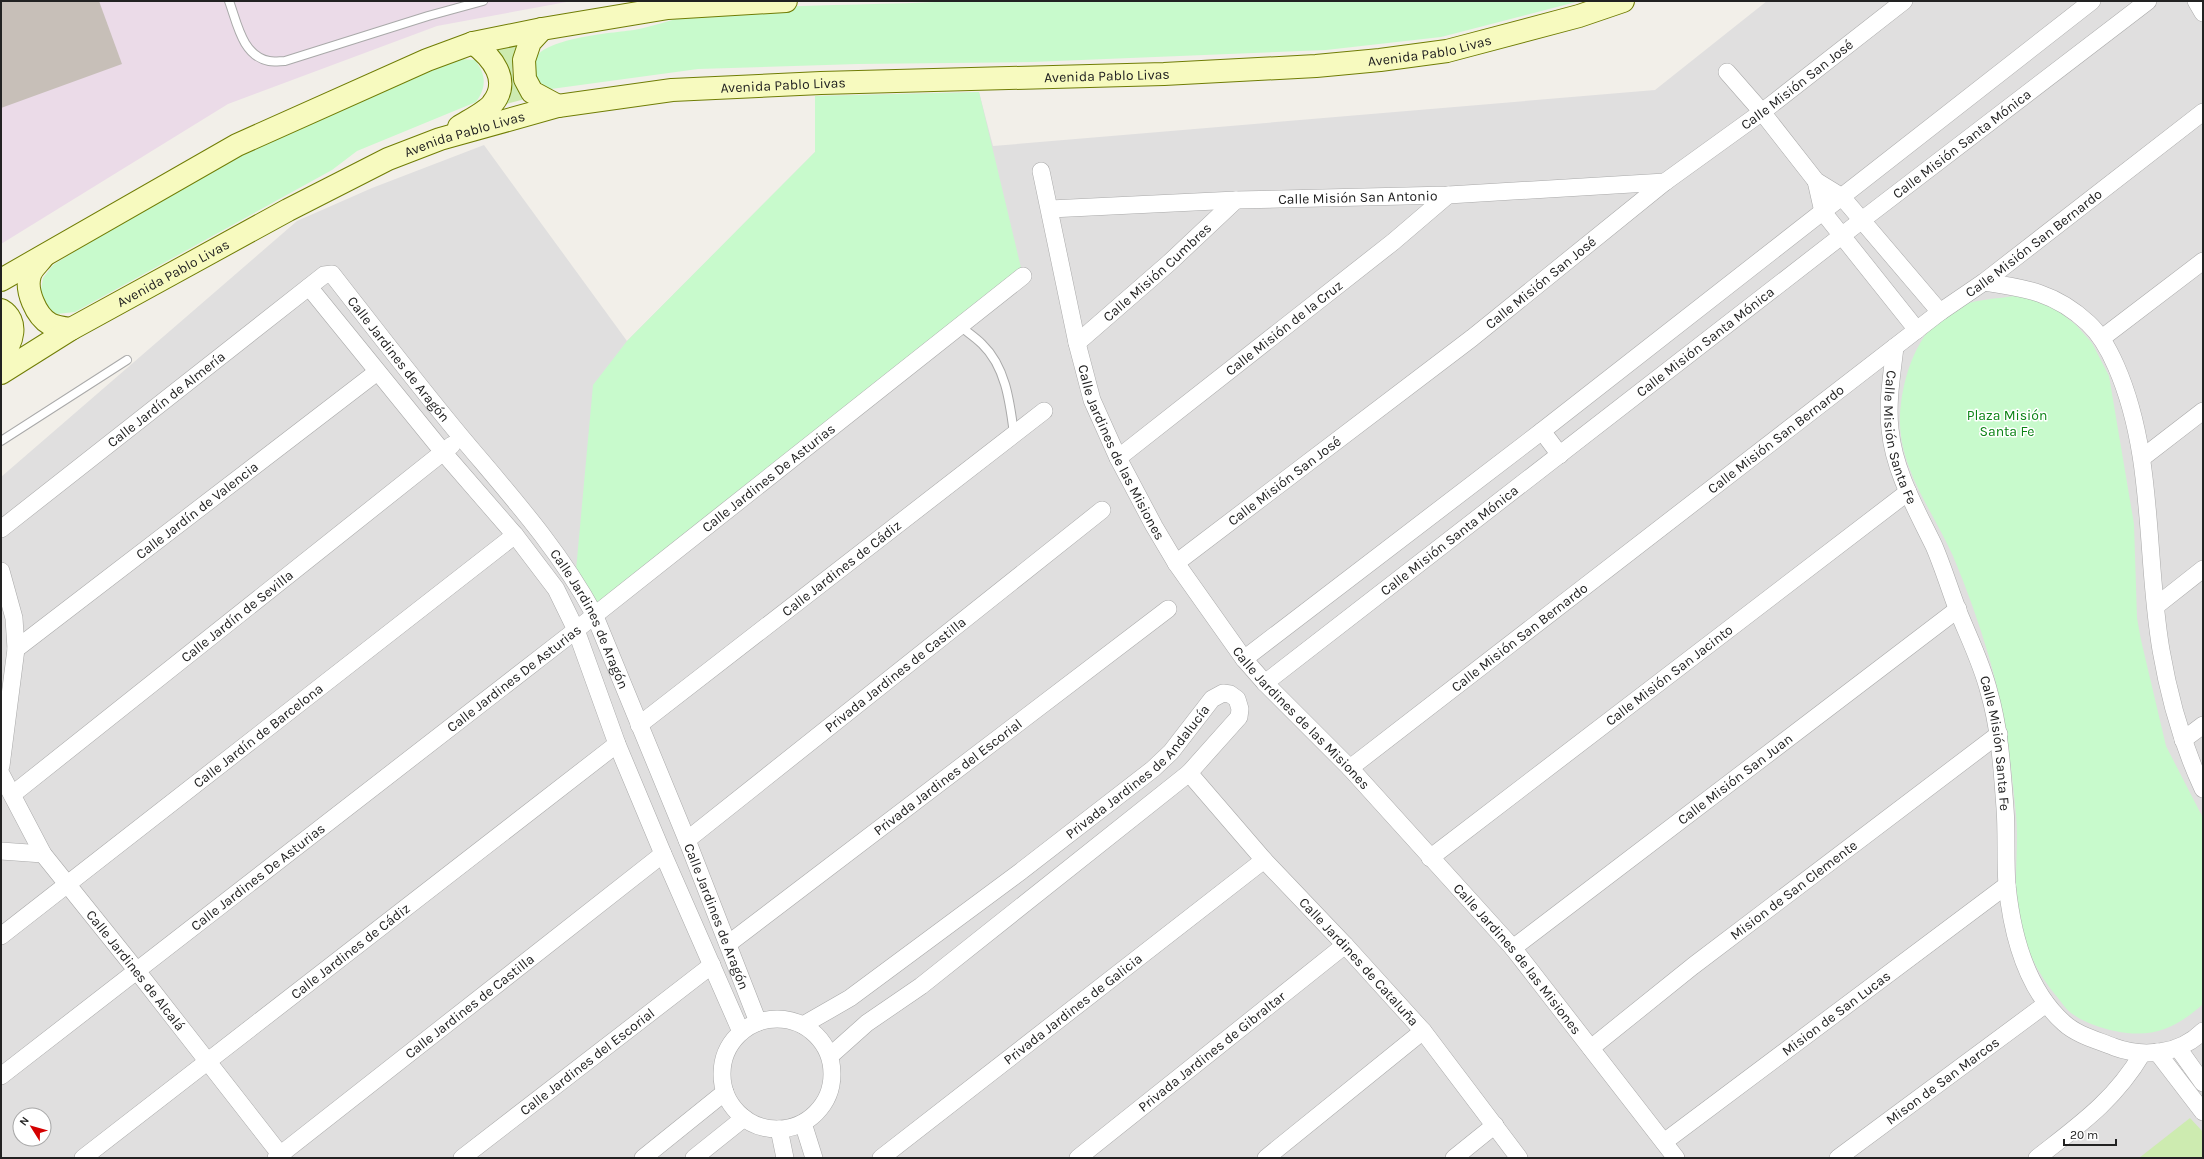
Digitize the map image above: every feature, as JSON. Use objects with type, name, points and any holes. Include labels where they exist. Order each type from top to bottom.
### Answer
[{"type":"main road","points":[[1,280],[237,145],[427,60],[473,43],[542,29],[668,8],[786,1]]},
{"type":"main road","name":"Avenida Pablo Livas","points":[[1,373],[71,329],[288,210],[388,159],[440,140],[558,106],[672,90],[821,83],[1164,74],[1316,66],[1380,60],[1447,51],[1579,16],[1623,1]]},
{"type":"main road","points":[[542,29],[530,42],[524,60],[525,79],[532,92],[558,106]]},
{"type":"main road","points":[[440,140],[493,104],[501,86],[496,67],[487,53],[473,43]]},
{"type":"main road","points":[[44,256],[31,272],[29,280],[31,298],[39,312],[48,323],[57,327],[71,329]]},
{"type":"main road","points":[[1,310],[9,319],[13,338],[9,348],[1,356]]},
{"type":"street","name":"Calle Misión San José","points":[[1176,563],[1472,338],[1665,182],[1762,112],[1904,1]]},
{"type":"street","points":[[1244,659],[1542,431],[2092,1]]},
{"type":"street","name":"Calle Misión Santa Mónica","points":[[1265,683],[1840,236],[2148,1]]},
{"type":"street","points":[[2196,1],[2203,13]]},
{"type":"street","points":[[1727,72],[1762,112],[1816,181],[1842,197],[1940,312]]},
{"type":"street","name":"Calle Misión San Bernardo","points":[[1350,768],[1630,549],[1896,347],[1916,330],[1984,282],[2203,112]]},
{"type":"street","name":"Calle Jardines de las Misiones","points":[[1041,171],[1077,343],[1092,400],[1118,458],[1154,526],[1176,563],[1244,659],[1265,683],[1350,768],[1513,948],[1676,1158]]},
{"type":"street","points":[[1816,181],[1823,212],[1840,236],[1916,330]]},
{"type":"street","name":"Calle Misión San Antonio","points":[[1050,209],[1236,200],[1448,195],[1665,182]]},
{"type":"street","name":"Calle Misión de la Cruz","points":[[1118,458],[1393,242],[1448,195]]},
{"type":"street","name":"Calle Misión Cumbres","points":[[1077,343],[1170,263],[1236,200]]},
{"type":"street","points":[[2102,338],[2203,261]]},
{"type":"street","name":"Calle Jardín de Almería","points":[[3,527],[328,273]]},
{"type":"street","name":"Calle Jardines de Aragón","points":[[328,273],[332,274],[461,437],[536,526],[582,592],[594,614],[688,840],[758,1022]]},
{"type":"street","name":"Calle Jardines De Asturias","points":[[1,1076],[576,630],[594,614],[1023,276]]},
{"type":"street","points":[[1984,282],[2030,289],[2053,297],[2084,319],[2102,338],[2124,386],[2142,458],[2161,650],[2184,740],[2192,765],[2203,789]]},
{"type":"street","name":"Calle Jardines de Aragón","points":[[309,287],[443,452],[515,535],[556,589],[576,630],[617,744],[662,854],[741,1032]]},
{"type":"street","name":"Calle Misión Santa Fe","points":[[1896,347],[1889,404],[1890,430],[1895,457],[1908,492],[1935,549],[1989,691],[1999,734],[2005,809],[2007,885],[2016,937],[2025,963],[2046,1004],[2065,1024],[2085,1036],[2123,1050],[2150,1053],[2178,1048],[2202,1036]]},
{"type":"street","name":"Calle Jardín de Valencia","points":[[16,649],[377,372]]},
{"type":"street","name":"Calle Jardines de Cádiz","points":[[639,725],[1044,411]]},
{"type":"street","points":[[2142,458],[2203,411]]},
{"type":"street","points":[[1542,431],[1560,455]]},
{"type":"street","name":"Calle Jardín de Sevilla","points":[[13,794],[461,437]]},
{"type":"street","name":"Calle Misión San Jacinto","points":[[1430,858],[1908,492]]},
{"type":"street","name":"Privada Jardines de Castilla","points":[[688,840],[1102,510]]},
{"type":"street","name":"Calle Jardín de Barcelona","points":[[1,936],[515,535]]},
{"type":"street","points":[[2156,606],[2203,569]]},
{"type":"street","points":[[1,571],[14,618],[16,649],[1,766]]},
{"type":"street","name":"Privada Jardines del Escorial","points":[[728,944],[1168,609]]},
{"type":"street","name":"Calle Misión San Juan","points":[[1513,948],[1958,609]]},
{"type":"street","name":"Privada Jardines de Andalucía","points":[[803,1025],[850,998],[1020,872],[1153,769],[1170,752],[1212,699],[1223,693],[1230,694],[1240,705],[1239,717],[1189,774],[921,986],[867,1023],[830,1056]]},
{"type":"street","points":[[2184,740],[2203,725]]},
{"type":"street","name":"Mision de San Clemente","points":[[1591,1048],[1693,966],[1999,734]]},
{"type":"street","name":"Calle Jardines de Cádiz","points":[[83,1158],[617,744]]},
{"type":"street","name":"Calle Jardines de Alcalá","points":[[1,774],[13,794],[43,854],[208,1060],[280,1157]]},
{"type":"street","name":"Calle Jardines de Cataluña","points":[[1189,774],[1264,860],[1345,945],[1423,1031],[1519,1158]]},
{"type":"street","points":[[1,851],[43,854]]},
{"type":"street","name":"Calle Jardines de Castilla","points":[[280,1157],[662,854]]},
{"type":"street","name":"Privada Jardines de Galicia","points":[[881,1158],[1264,860]]},
{"type":"street","name":"Mision de San Lucas","points":[[1664,1142],[2007,885]]},
{"type":"street","name":"Privada Jardines de Gibraltar","points":[[1078,1158],[1345,945]]},
{"type":"street","name":"Calle Jardines del Escorial","points":[[462,1158],[712,965]]},
{"type":"street","name":"Mison de San Marcos","points":[[1838,1158],[2046,1004]]},
{"type":"street","points":[[781,1019],[803,1025],[820,1038],[830,1056],[832,1076],[829,1094],[819,1111],[804,1123],[779,1129],[760,1127],[744,1118],[731,1104],[726,1092],[722,1072],[724,1057],[731,1044],[741,1032],[758,1022],[781,1019]]},
{"type":"street","points":[[1266,1158],[1423,1031]]},
{"type":"street","points":[[2178,1048],[2203,1083]]},
{"type":"street","points":[[2037,1158],[2093,1115],[2150,1053],[2203,1112]]},
{"type":"street","points":[[643,1158],[726,1092]]},
{"type":"street","points":[[694,1158],[744,1118]]},
{"type":"street","points":[[804,1123],[814,1158]]},
{"type":"street","points":[[1454,1158],[1495,1125]]},
{"type":"street","points":[[779,1129],[785,1158]]},
{"type":"lane","points":[[229,1],[242,39],[253,54],[268,61],[285,61],[428,16],[483,1]]},
{"type":"lane","points":[[960,326],[983,345],[1000,371],[1009,395],[1014,434]]},
{"type":"lane","points":[[2,440],[127,360]]},
{"type":"shaded area","points":[[1,1],[572,1],[437,26],[228,104],[1,244]]},
{"type":"shaded area","points":[[1767,1],[2192,1],[2203,16],[2203,1158],[1,1158],[1,477],[297,221],[372,188],[484,145],[627,341],[815,152],[815,96],[979,92],[993,146],[1655,90]]},
{"type":"green space","points":[[954,1],[1580,1],[1441,37],[1326,50],[1032,62],[858,64],[698,69],[551,89],[539,82],[533,70],[534,59],[543,51],[556,44],[573,39],[634,30],[685,16],[702,13],[796,6]]},
{"type":"green space","points":[[519,45],[514,60],[513,73],[516,86],[525,99],[502,105],[492,49]]},
{"type":"green space","points":[[461,59],[475,60],[483,75],[484,81],[482,91],[476,102],[357,151],[332,170],[75,312],[57,314],[49,309],[43,302],[41,290],[43,278],[53,265],[226,161],[410,79]]},
{"type":"green space","points":[[979,92],[1023,276],[594,614],[575,581],[593,385],[627,341],[815,152],[815,96]]},
{"type":"green space","name":"Plaza Misión Santa Fe","points":[[2015,296],[2029,297],[2057,310],[2076,325],[2092,343],[2109,376],[2134,524],[2137,618],[2141,640],[2166,746],[2203,818],[2203,1004],[2183,1019],[2163,1030],[2141,1034],[2129,1033],[2103,1028],[2081,1019],[2067,1010],[2042,976],[2030,953],[2025,941],[2017,902],[2017,825],[2014,794],[2006,735],[1994,676],[1981,632],[1963,581],[1944,537],[1915,482],[1903,445],[1900,424],[1903,389],[1911,362],[1924,338],[1932,327],[1942,317],[1954,309],[1968,303]]},
{"type":"green space","points":[[2190,1118],[2203,1132],[2203,1158],[2139,1158]]},
{"type":"building","points":[[1,1],[99,1],[122,64],[1,108]]}]
